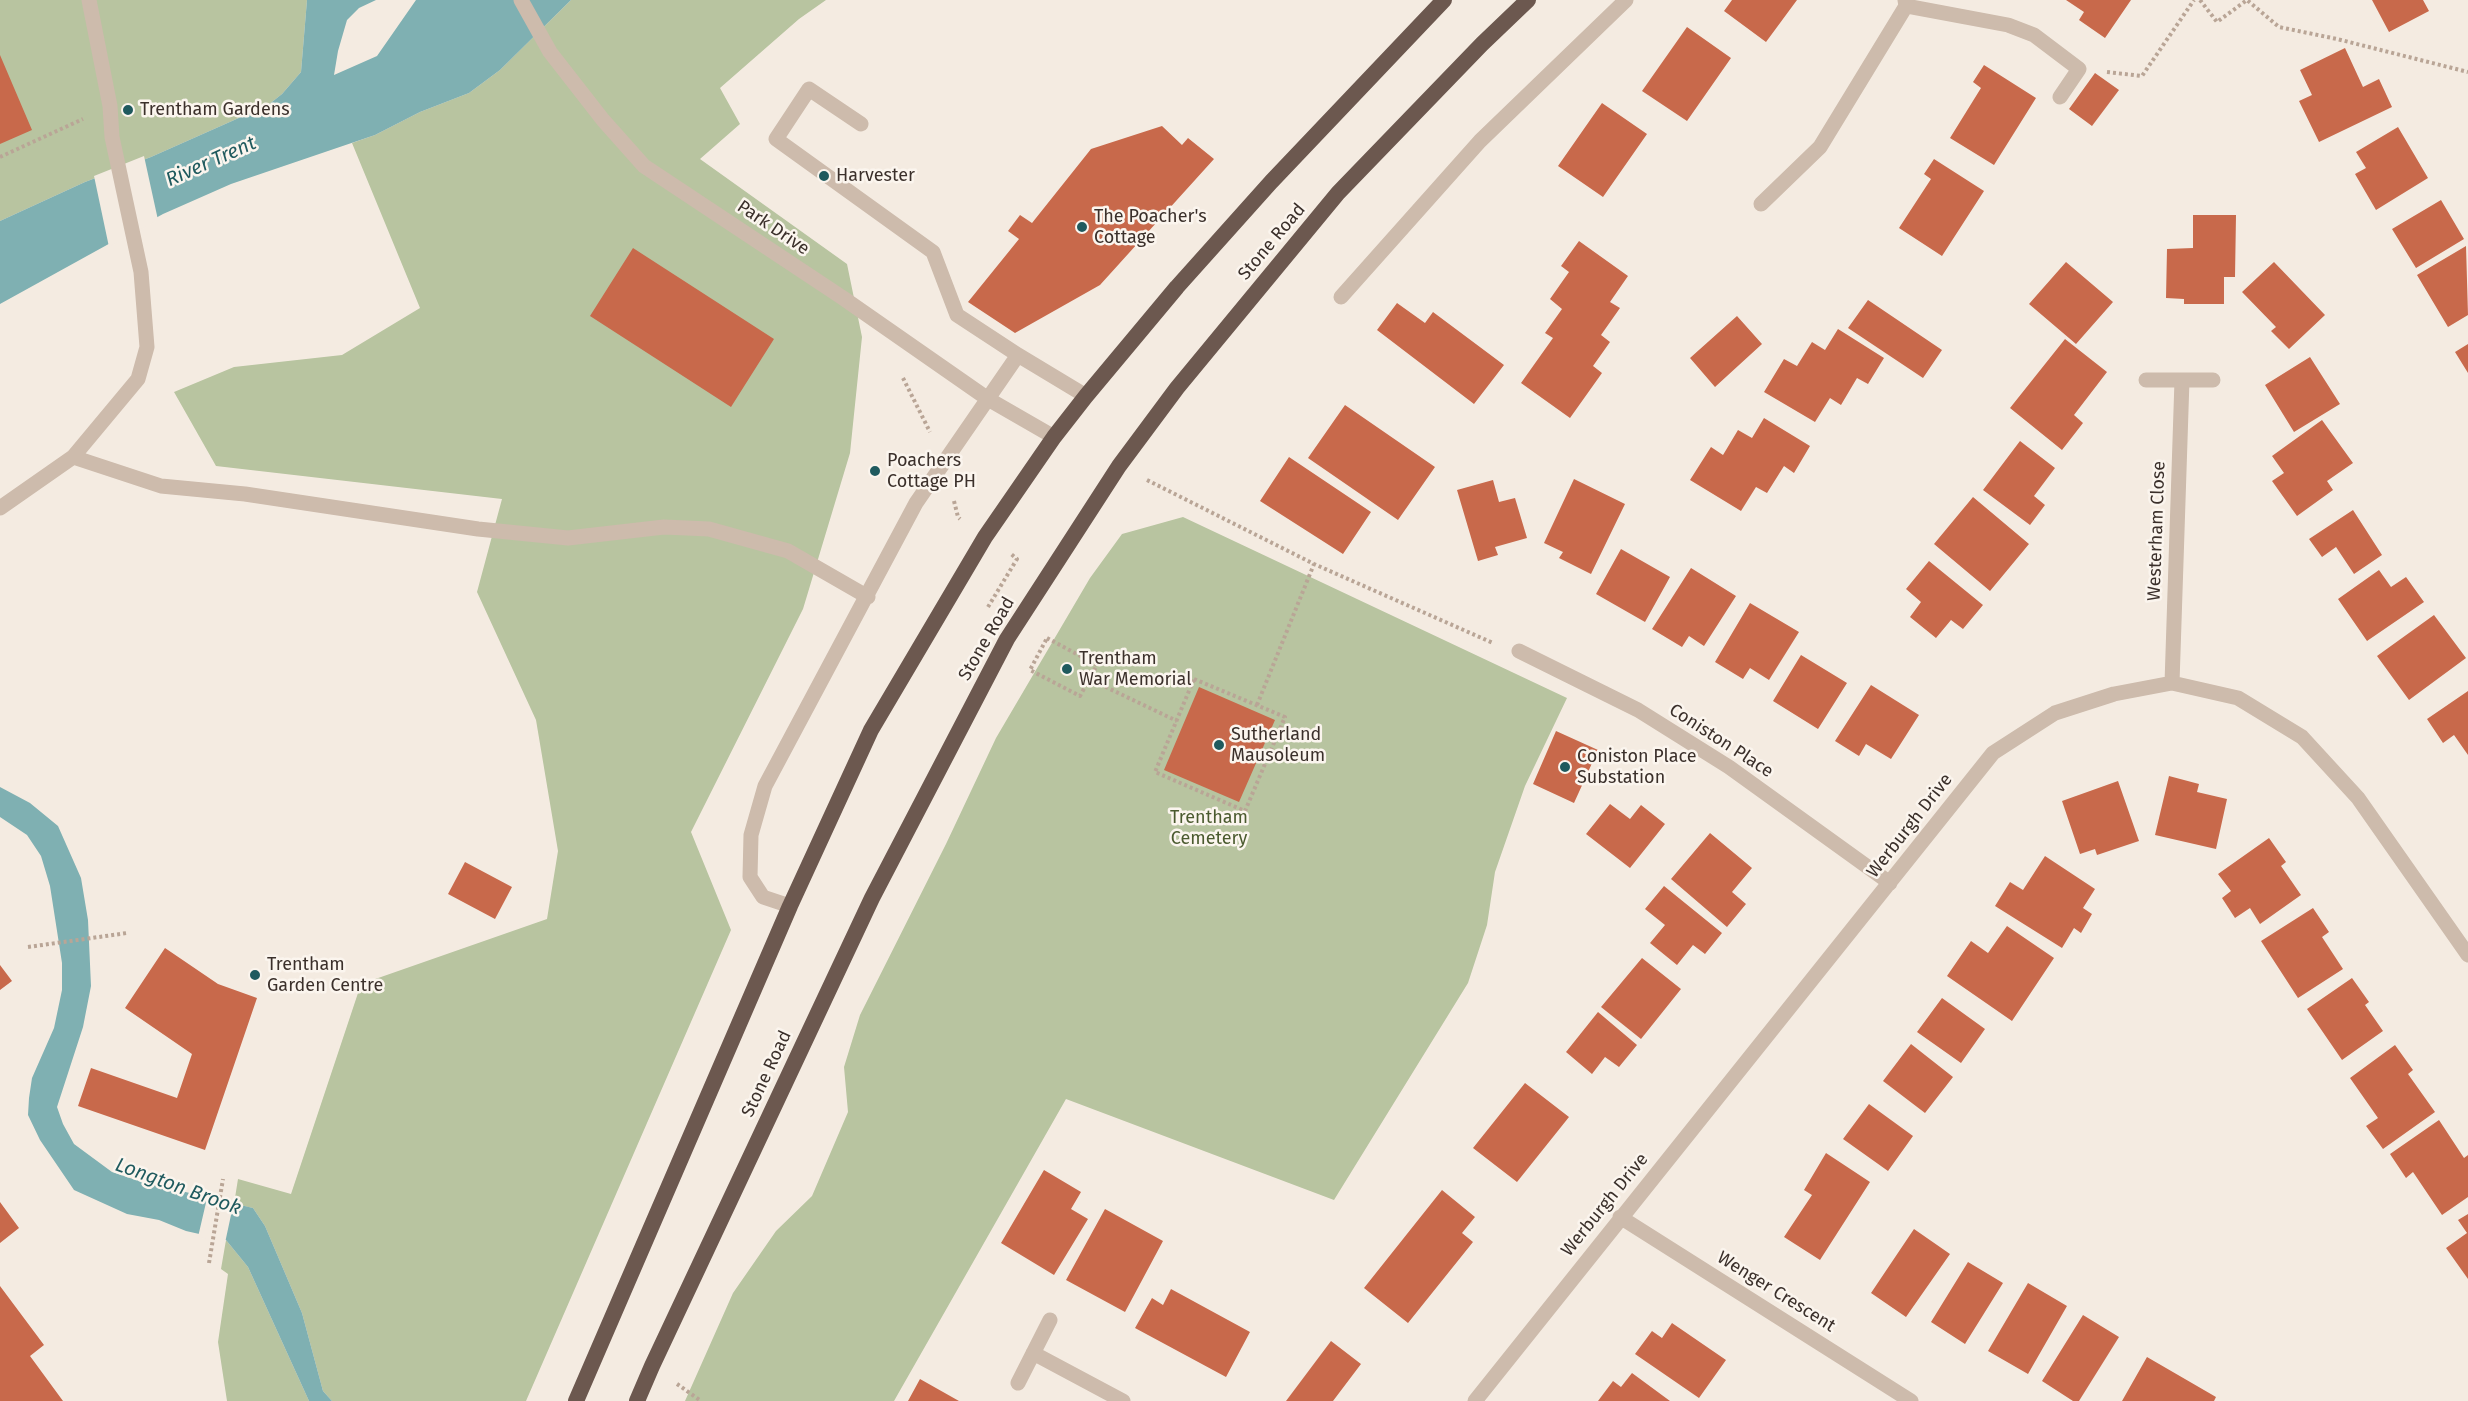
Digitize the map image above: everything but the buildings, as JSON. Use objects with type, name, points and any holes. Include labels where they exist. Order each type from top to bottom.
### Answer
[{"type":"highway","points":[[576,1401],[790,906],[871,730],[986,537],[1054,437],[1177,287],[1271,182],[1444,0]]},
{"type":"highway","name":"Stone Road","points":[[637,1401],[872,898],[1007,639],[1119,466],[1177,388],[1338,193],[1482,44],[1528,0]]},
{"type":"street","points":[[0,508],[73,457],[138,379],[147,347],[141,272],[112,137],[111,106],[89,0]]},
{"type":"street","name":"Park Drive","points":[[521,0],[550,52],[603,120],[644,166],[843,298],[988,399],[1054,437]]},
{"type":"street","points":[[1341,297],[1480,141],[1626,0]]},
{"type":"street","points":[[1761,204],[1820,147],[1906,3],[2008,25],[2034,34],[2079,69],[2060,97]]},
{"type":"street","points":[[861,124],[809,89],[776,139],[933,252],[957,315],[1018,356],[1086,396]]},
{"type":"street","points":[[790,906],[763,897],[750,877],[751,835],[765,786],[916,504],[1018,356]]},
{"type":"street","points":[[2146,380],[2213,380]]},
{"type":"street","name":"Westerham Close","points":[[2172,684],[2182,380]]},
{"type":"street","points":[[73,457],[160,486],[245,494],[478,529],[568,538],[664,527],[709,529],[788,551],[868,597]]},
{"type":"street","name":"Coniston Place","points":[[1519,651],[1638,710],[1729,767],[1890,883]]},
{"type":"street","name":"Werburgh Drive","points":[[1475,1401],[1620,1216],[1993,753],[2055,713],[2114,694],[2172,684],[2238,698],[2302,737],[2358,798],[2468,955]]},
{"type":"street","name":"Wenger Crescent","points":[[1620,1216],[1911,1401]]},
{"type":"street","points":[[1018,1383],[1050,1320]]},
{"type":"street","points":[[1033,1353],[1124,1401]]},
{"type":"path","points":[[2079,69],[2142,76],[2194,0]]},
{"type":"path","points":[[2200,0],[2217,22],[2247,0],[2279,27],[2468,72]]},
{"type":"path","points":[[0,157],[111,106]]},
{"type":"path","points":[[945,462],[958,518],[1017,559],[979,622],[1007,639]]},
{"type":"path","points":[[1119,466],[1314,564],[1497,644],[1519,651]]},
{"type":"path","points":[[1257,705],[1314,564]]},
{"type":"path","points":[[1047,638],[1097,665],[1089,679],[1080,696],[1030,670],[1047,638]]},
{"type":"path","points":[[1089,679],[1177,721]]},
{"type":"path","points":[[1194,679],[1257,705],[1285,717],[1245,811],[1155,772],[1194,679]]},
{"type":"path","points":[[28,946],[127,933]]},
{"type":"path","points":[[209,1263],[223,1179]]},
{"type":"green space","name":"Trentham Gardens","points":[[0,0],[307,0],[301,72],[282,94],[268,105],[151,157],[85,182],[0,221]]},
{"type":"green space","points":[[571,0],[826,0],[799,19],[720,88],[740,124],[700,159],[847,264],[862,337],[850,453],[803,609],[691,832],[731,930],[526,1401],[332,1401],[323,1391],[302,1313],[265,1226],[253,1208],[234,1204],[238,1179],[291,1194],[361,984],[547,919],[558,851],[536,720],[477,592],[502,499],[216,466],[174,392],[234,367],[342,355],[420,308],[352,143],[469,93],[500,70]]},
{"type":"green space","name":"Trentham Cemetery","points":[[1183,517],[1567,698],[1525,786],[1495,872],[1487,925],[1468,983],[1334,1200],[1066,1099],[894,1401],[685,1401],[733,1293],[776,1231],[812,1196],[848,1112],[844,1067],[860,1015],[946,844],[996,738],[1090,578],[1122,534]]},
{"type":"green space","points":[[226,1240],[248,1267],[309,1401],[227,1401],[218,1342],[228,1274],[221,1269]]},
{"type":"water","name":"River Trent","points":[[307,0],[376,0],[359,8],[347,20],[334,75],[377,56],[416,0],[571,0],[500,70],[469,93],[420,112],[375,135],[231,184],[163,214],[0,304],[0,221],[85,182],[151,157],[268,105],[282,94],[301,72]]},
{"type":"water","points":[[0,787],[30,803],[58,826],[81,878],[88,920],[91,986],[83,1027],[57,1107],[63,1124],[74,1144],[112,1172],[139,1181],[253,1208],[265,1226],[302,1313],[323,1391],[332,1401],[309,1401],[248,1267],[226,1240],[186,1231],[159,1220],[127,1214],[74,1190],[40,1140],[28,1115],[29,1098],[32,1078],[54,1028],[62,990],[62,963],[50,886],[41,856],[27,835],[0,817]]},
{"type":"pier","points":[[144,156],[158,220],[109,247],[94,176]]},
{"type":"pier","points":[[208,1194],[234,1201],[225,1243],[198,1237]]},
{"type":"place","name":"Trentham Gardens","points":[[128,110]]},
{"type":"place","name":"Harvester","points":[[824,176]]},
{"type":"place","name":"The Poacher's Cottage","points":[[1082,227]]},
{"type":"place","name":"Poachers Cottage PH","points":[[875,471]]},
{"type":"place","name":"Trentham War Memorial","points":[[1067,669]]},
{"type":"place","name":"Sutherland Mausoleum","points":[[1219,745]]},
{"type":"place","name":"Coniston Place Substation","points":[[1565,767]]},
{"type":"place","name":"Trentham Garden Centre","points":[[255,975]]},
{"type":"water label","name":"Longton Brook","points":[[178,1187]]}]
